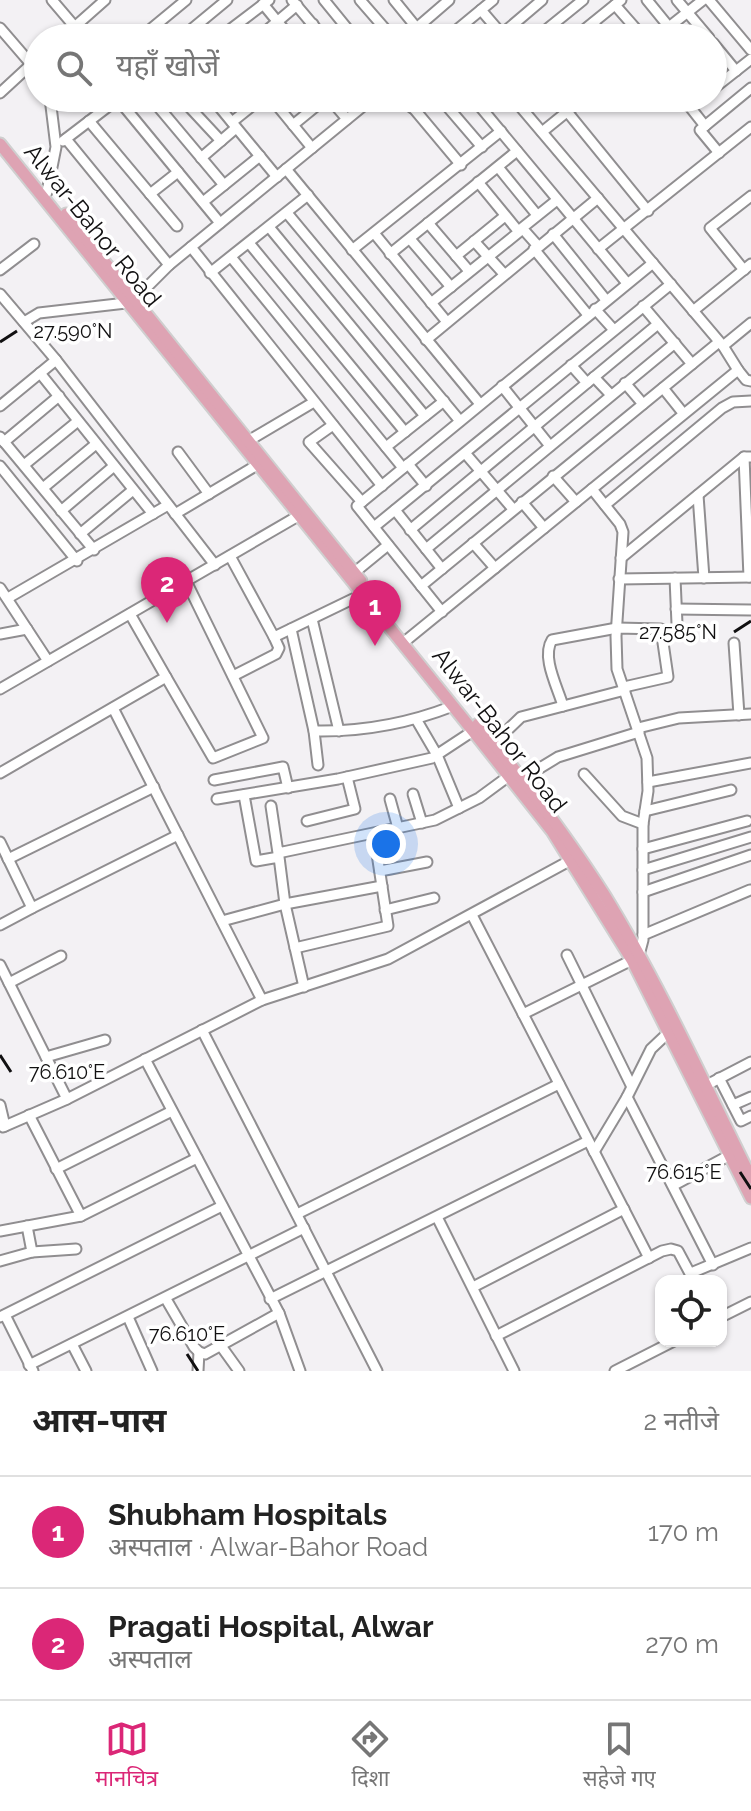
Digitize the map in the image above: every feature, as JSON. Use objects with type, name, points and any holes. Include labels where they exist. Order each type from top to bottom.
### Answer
[{"type":"main road","name":"Alwar-Bahor Road","points":[[0,133],[257,465],[355,572],[571,860],[636,957],[669,1032],[702,1088],[751,1198]]},
{"type":"main road","name":"Alwar-Bahor Road","points":[[0,144],[248,441],[363,594],[522,779],[587,869],[751,1178]]},
{"type":"street","points":[[52,0],[72,24]]},
{"type":"street","points":[[78,24],[105,0]]},
{"type":"street","points":[[157,24],[186,0]]},
{"type":"street","points":[[198,24],[227,0]]},
{"type":"street","points":[[324,0],[344,24]]},
{"type":"street","points":[[420,24],[449,0]]},
{"type":"street","points":[[468,24],[493,0]]},
{"type":"street","points":[[516,24],[542,0]]},
{"type":"street","points":[[554,24],[583,0]]},
{"type":"street","points":[[647,0],[666,24]]},
{"type":"street","points":[[677,0],[698,24]]},
{"type":"street","points":[[672,24],[706,0],[751,50]]},
{"type":"street","points":[[364,1],[382,24]]},
{"type":"street","points":[[238,24],[266,2],[278,22]]},
{"type":"street","points":[[399,2],[414,24]]},
{"type":"street","points":[[593,23],[618,2],[634,24]]},
{"type":"street","points":[[276,24],[294,3],[313,24]]},
{"type":"street","points":[[481,10],[493,24]]},
{"type":"street","points":[[0,28],[24,51]]},
{"type":"street","points":[[727,78],[751,59]]},
{"type":"street","points":[[727,63],[736,71]]},
{"type":"street","points":[[0,93],[24,71]]},
{"type":"street","points":[[727,108],[751,88]]},
{"type":"street","points":[[47,192],[56,147],[52,112]]},
{"type":"street","points":[[56,147],[100,112]]},
{"type":"street","points":[[128,112],[220,223]]},
{"type":"street","points":[[163,112],[224,185]]},
{"type":"street","points":[[194,112],[221,141]]},
{"type":"street","points":[[226,112],[277,177]]},
{"type":"street","points":[[201,158],[247,112]]},
{"type":"street","points":[[282,112],[312,148]]},
{"type":"street","points":[[293,125],[310,112]]},
{"type":"street","points":[[341,112],[347,119]]},
{"type":"street","points":[[24,322],[39,313],[130,301],[169,265],[356,112]]},
{"type":"street","points":[[415,112],[461,165]]},
{"type":"street","points":[[452,112],[482,147]]},
{"type":"street","points":[[485,112],[627,283]]},
{"type":"street","points":[[525,112],[721,344],[746,380],[751,381]]},
{"type":"street","points":[[542,132],[567,112]]},
{"type":"street","points":[[569,112],[648,211]]},
{"type":"street","points":[[694,112],[705,126]]},
{"type":"street","points":[[719,153],[700,130],[722,112]]},
{"type":"street","points":[[89,121],[177,226]]},
{"type":"street","points":[[352,250],[501,131]]},
{"type":"street","points":[[598,249],[719,153],[749,133]]},
{"type":"street","points":[[66,139],[169,265]]},
{"type":"street","points":[[390,254],[517,151]]},
{"type":"street","points":[[203,202],[260,156]]},
{"type":"street","points":[[498,167],[537,215]]},
{"type":"street","points":[[286,169],[480,404]]},
{"type":"street","points":[[150,194],[178,172]]},
{"type":"street","points":[[431,303],[519,232],[478,182]]},
{"type":"street","points":[[210,273],[308,195]]},
{"type":"street","points":[[693,311],[747,267],[710,228],[751,196]]},
{"type":"street","points":[[426,340],[598,198]]},
{"type":"street","points":[[557,200],[522,228],[591,312],[614,330]]},
{"type":"street","points":[[287,213],[460,421]]},
{"type":"street","points":[[456,256],[505,216]]},
{"type":"street","points":[[428,223],[469,271]]},
{"type":"street","points":[[269,227],[425,416]]},
{"type":"street","points":[[374,233],[447,322]]},
{"type":"street","points":[[553,234],[606,300]]},
{"type":"street","points":[[410,239],[451,287]]},
{"type":"street","points":[[474,241],[504,274]]},
{"type":"street","points":[[249,243],[405,432]]},
{"type":"street","points":[[0,270],[34,244]]},
{"type":"street","points":[[191,247],[382,486]]},
{"type":"street","points":[[231,257],[386,447],[426,486]]},
{"type":"street","points":[[442,612],[357,506],[653,263]]},
{"type":"street","points":[[374,527],[671,284]]},
{"type":"street","points":[[0,294],[56,360],[215,565]]},
{"type":"street","points":[[643,306],[692,364]]},
{"type":"street","points":[[421,586],[692,364],[751,323]]},
{"type":"street","points":[[410,530],[658,324]]},
{"type":"street","points":[[426,549],[675,343]]},
{"type":"street","points":[[0,406],[56,360]]},
{"type":"street","points":[[571,365],[611,395]]},
{"type":"street","points":[[406,641],[738,370]]},
{"type":"street","points":[[40,373],[153,514]]},
{"type":"street","points":[[625,383],[643,404]]},
{"type":"street","points":[[502,386],[550,446]]},
{"type":"street","points":[[663,388],[683,413]]},
{"type":"street","points":[[59,396],[2,440],[94,550]]},
{"type":"street","points":[[386,447],[444,401]]},
{"type":"street","points":[[605,505],[722,408],[733,402],[751,401]]},
{"type":"street","points":[[248,441],[314,402]]},
{"type":"street","points":[[24,465],[78,421]]},
{"type":"street","points":[[333,425],[309,442],[362,502]]},
{"type":"street","points":[[43,488],[96,444]]},
{"type":"street","points":[[178,452],[209,494]]},
{"type":"street","points":[[465,453],[513,509]]},
{"type":"street","points":[[621,558],[748,457]]},
{"type":"street","points":[[619,579],[750,577],[748,457]]},
{"type":"street","points":[[175,514],[257,465]]},
{"type":"street","points":[[0,466],[77,561]]},
{"type":"street","points":[[61,511],[114,466]]},
{"type":"street","points":[[553,476],[576,502]]},
{"type":"street","points":[[523,1014],[636,957],[643,935],[643,824],[648,782],[647,758],[617,669],[623,532],[592,489]]},
{"type":"street","points":[[80,534],[133,490]]},
{"type":"street","points":[[698,495],[704,578]]},
{"type":"street","points":[[522,502],[544,528]]},
{"type":"street","points":[[8,598],[77,561],[168,505]]},
{"type":"street","points":[[395,510],[442,569]]},
{"type":"street","points":[[0,689],[302,514]]},
{"type":"street","points":[[473,543],[495,568]]},
{"type":"street","points":[[355,572],[388,545]]},
{"type":"street","points":[[230,556],[279,648],[276,654],[233,676]]},
{"type":"street","points":[[675,578],[677,624]]},
{"type":"street","points":[[130,614],[213,758],[263,738],[186,581]]},
{"type":"street","points":[[0,588],[48,661]]},
{"type":"street","points":[[274,637],[363,594]]},
{"type":"street","points":[[676,609],[751,610]]},
{"type":"street","points":[[312,619],[339,731]]},
{"type":"street","points":[[494,743],[521,717],[563,706],[668,677],[661,629],[617,628],[552,640],[548,655],[563,706]]},
{"type":"street","points":[[0,634],[27,629]]},
{"type":"street","points":[[291,629],[314,731],[318,765]]},
{"type":"street","points":[[734,643],[739,715]]},
{"type":"street","points":[[0,773],[166,677]]},
{"type":"street","points":[[314,731],[380,728],[453,706]]},
{"type":"street","points":[[113,708],[262,1000]]},
{"type":"street","points":[[522,779],[558,757],[679,718],[751,714]]},
{"type":"street","points":[[416,719],[437,755],[459,808]]},
{"type":"street","points":[[217,799],[347,777],[437,755],[473,731]]},
{"type":"street","points":[[648,782],[751,763]]},
{"type":"street","points":[[214,780],[283,767],[288,788]]},
{"type":"street","points":[[584,774],[622,816],[643,824]]},
{"type":"street","points":[[244,795],[256,861],[435,820],[479,798],[509,776]]},
{"type":"street","points":[[307,821],[355,809],[347,777]]},
{"type":"street","points":[[8,859],[154,787]]},
{"type":"street","points":[[645,811],[731,790]]},
{"type":"street","points":[[413,794],[422,823]]},
{"type":"street","points":[[390,799],[398,828]]},
{"type":"street","points":[[271,806],[285,904],[304,987]]},
{"type":"street","points":[[643,849],[747,821]]},
{"type":"street","points":[[295,948],[388,926],[374,834]]},
{"type":"street","points":[[0,925],[178,835]]},
{"type":"street","points":[[643,870],[751,837]]},
{"type":"street","points":[[0,842],[32,908]]},
{"type":"street","points":[[643,892],[751,855]]},
{"type":"street","points":[[0,1105],[3,1127],[67,1099],[262,1000],[388,959],[571,860]]},
{"type":"street","points":[[380,871],[427,862]]},
{"type":"street","points":[[222,921],[285,904],[382,886]]},
{"type":"street","points":[[643,935],[750,890]]},
{"type":"street","points":[[385,910],[434,898]]},
{"type":"street","points":[[472,915],[649,1258]]},
{"type":"street","points":[[567,955],[631,1085]]},
{"type":"street","points":[[9,983],[61,956]]},
{"type":"street","points":[[0,965],[67,1099]]},
{"type":"street","points":[[202,1030],[377,1371]]},
{"type":"street","points":[[594,1152],[655,1043],[669,1032]]},
{"type":"street","points":[[46,1057],[105,1040]]},
{"type":"street","points":[[145,1059],[279,1313],[300,1371]]},
{"type":"street","points":[[702,1088],[751,1062]]},
{"type":"street","points":[[719,1078],[741,1121],[749,1121]]},
{"type":"street","points":[[297,1214],[559,1084]]},
{"type":"street","points":[[627,1097],[713,1265]]},
{"type":"street","points":[[733,1105],[751,1097]]},
{"type":"street","points":[[56,1169],[172,1111]]},
{"type":"street","points":[[29,1115],[81,1216]]},
{"type":"street","points":[[270,1299],[588,1141]]},
{"type":"street","points":[[674,1185],[730,1155]]},
{"type":"street","points":[[0,1231],[81,1216],[197,1158]]},
{"type":"street","points":[[222,1206],[3,1316],[31,1368],[72,1344],[304,1228]]},
{"type":"street","points":[[473,1287],[624,1209]]},
{"type":"street","points":[[437,1217],[514,1371]]},
{"type":"street","points":[[27,1226],[32,1252]]},
{"type":"street","points":[[696,1275],[751,1248]]},
{"type":"street","points":[[0,1261],[32,1252],[76,1249]]},
{"type":"street","points":[[496,1336],[662,1251],[678,1251],[692,1275]]},
{"type":"street","points":[[166,1299],[199,1352],[198,1371]]},
{"type":"street","points":[[727,1314],[751,1302]]},
{"type":"street","points":[[199,1352],[205,1354],[279,1313]]},
{"type":"street","points":[[128,1317],[152,1371]]},
{"type":"street","points":[[72,1344],[86,1371]]},
{"type":"street","points":[[221,1346],[239,1371]]},
{"type":"street","points":[[615,1371],[662,1347]]},
{"type":"place","name":"Pragati Hospital, Alwar","points":[[167,623]]},
{"type":"place","name":"Shubham Hospitals","points":[[375,646]]}]
